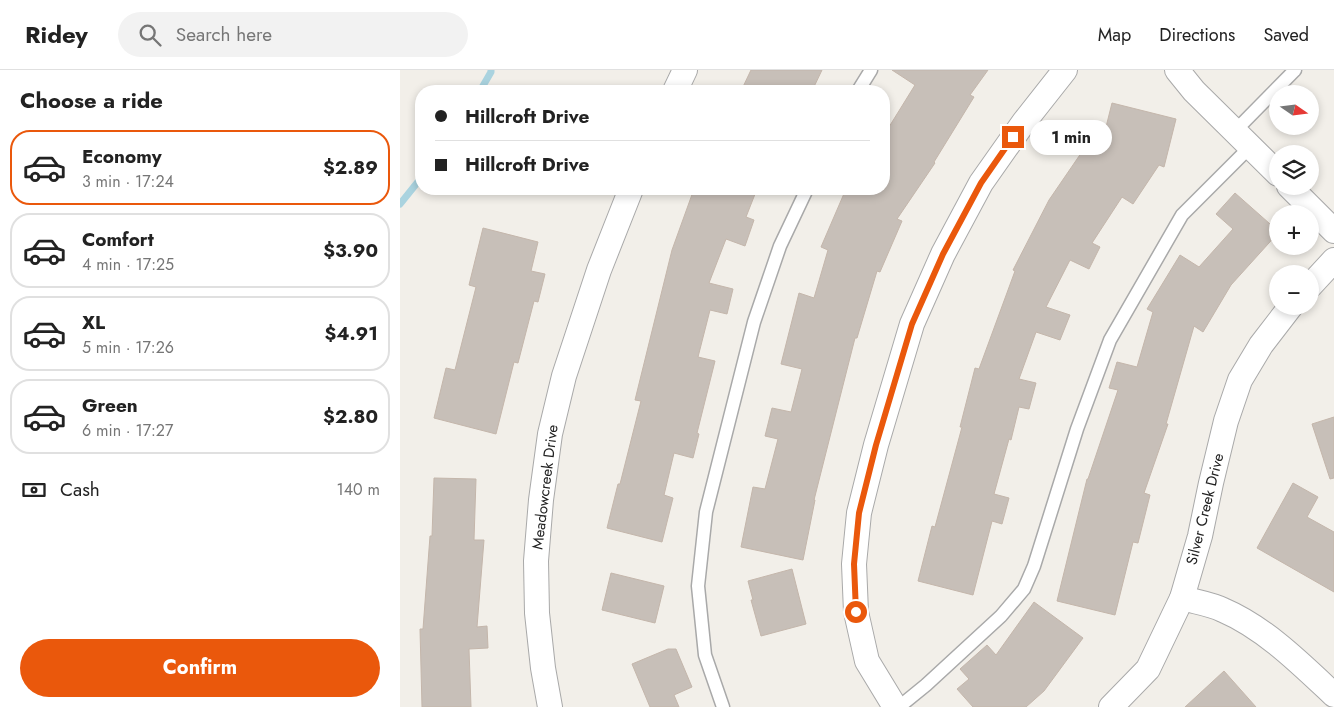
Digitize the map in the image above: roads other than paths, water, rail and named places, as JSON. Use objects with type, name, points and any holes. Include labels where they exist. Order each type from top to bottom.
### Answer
[{"type":"street","points":[[678,85],[685,70]]},
{"type":"street","points":[[895,707],[867,661],[856,612],[854,564],[859,513],[876,445],[912,324],[943,254],[981,183],[1024,122],[1065,70]]},
{"type":"street","points":[[1177,70],[1194,90],[1269,165]]},
{"type":"street","name":"Meadowcreek Drive","points":[[550,707],[543,668],[537,613],[536,561],[550,434],[564,376],[599,270],[629,195]]},
{"type":"street","points":[[1298,195],[1334,231]]},
{"type":"street","points":[[1319,276],[1334,260]]},
{"type":"street","name":"Silver Creek Drive","points":[[1120,704],[1148,669],[1182,598],[1200,536],[1226,421],[1240,380],[1261,345],[1284,315]]},
{"type":"street","points":[[1182,598],[1223,610],[1277,643],[1334,696]]},
{"type":"lane","points":[[862,85],[871,70]]},
{"type":"lane","points":[[899,707],[926,685],[1001,616],[1024,589],[1034,566],[1077,429],[1110,340],[1182,215],[1295,70]]},
{"type":"lane","points":[[723,707],[706,655],[698,586],[706,512],[754,322],[780,246],[804,195]]},
{"type":"waterway","points":[[483,85],[491,70]]},
{"type":"waterway","points":[[400,204],[415,185]]}]
